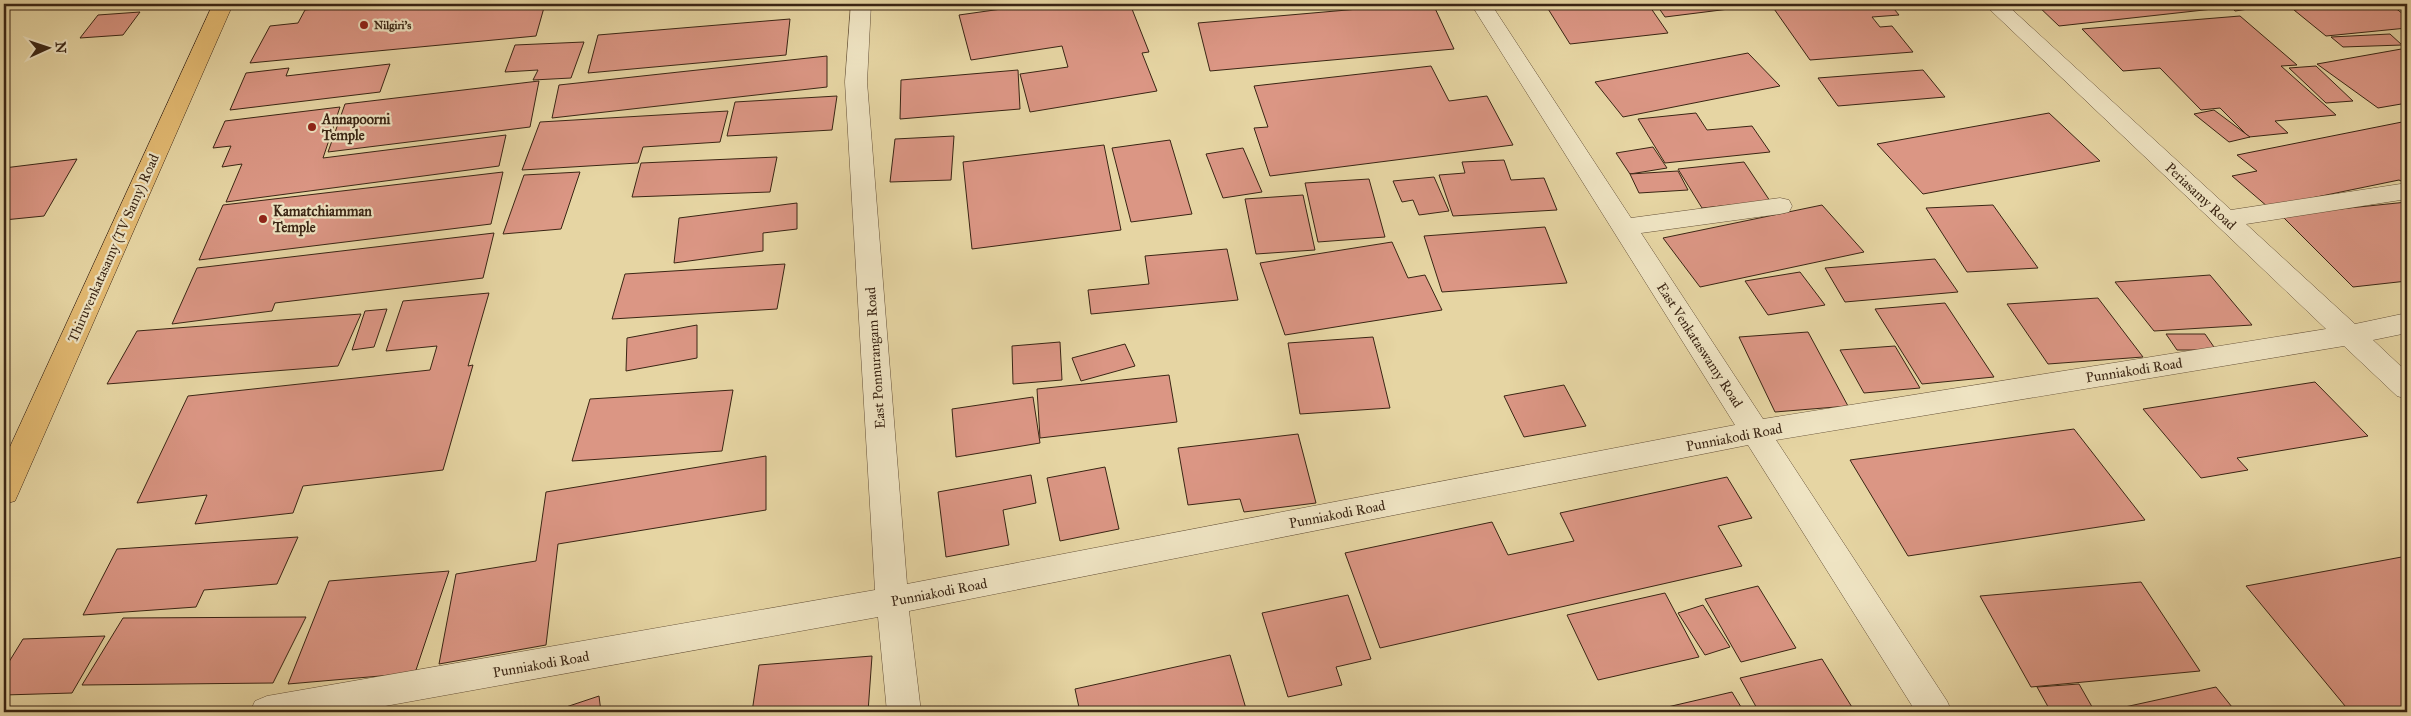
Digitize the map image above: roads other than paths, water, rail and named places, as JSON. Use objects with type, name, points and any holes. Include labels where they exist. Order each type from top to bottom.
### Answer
[{"type":"main road","name":"Thiruvenkatasamy (TV Samy) Road","points":[[4,492],[223,4]]},
{"type":"street","name":"East Ponnurangam Road","points":[[861,4],[856,82],[892,601],[904,712]]},
{"type":"street","name":"East Venkataswamy Road","points":[[1481,4],[1935,712]]},
{"type":"street","name":"Periasamy Road","points":[[1994,4],[2407,388]]},
{"type":"street","points":[[2225,219],[2407,191]]},
{"type":"street","points":[[1624,227],[1780,206]]},
{"type":"street","name":"Punniakodi Road","points":[[267,712],[892,601],[1756,432],[2350,335],[2407,324]]},
{"type":"place","name":"Nilgiri's","points":[[364,25]]},
{"type":"place","name":"Annapoorni Temple","points":[[312,127]]},
{"type":"place","name":"Kamatchiamman Temple","points":[[263,219]]}]
